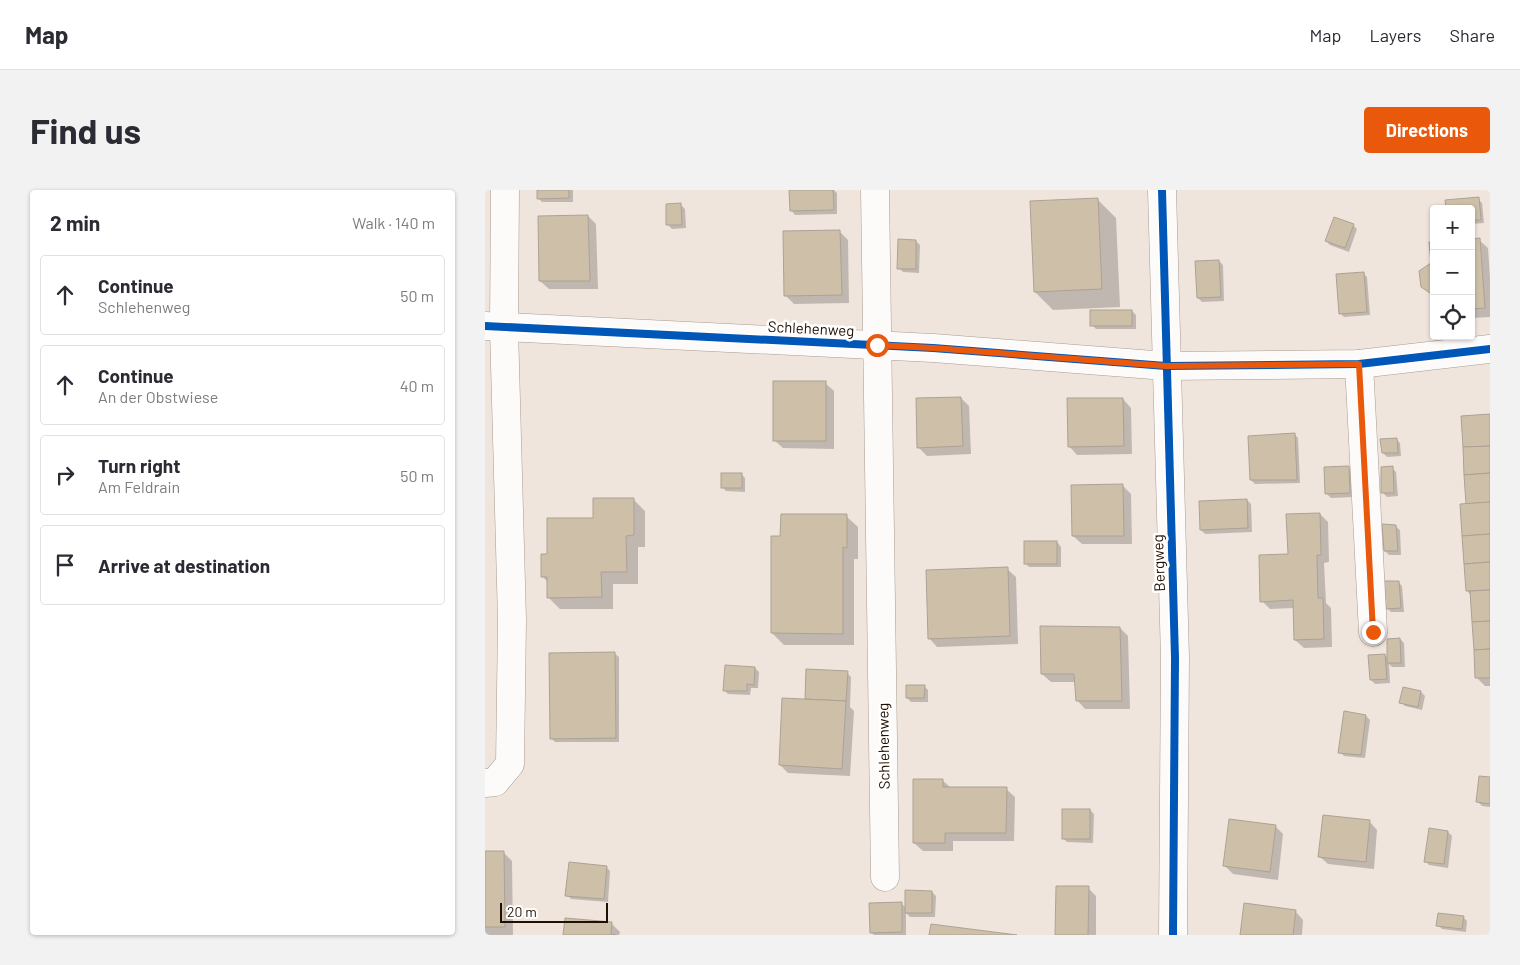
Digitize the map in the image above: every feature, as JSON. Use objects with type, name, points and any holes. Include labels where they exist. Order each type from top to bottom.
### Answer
[{"type":"street","points":[[485,782],[495,782],[510,764],[512,620],[494,327],[505,190]]},
{"type":"street","name":"Schlehenweg","points":[[875,190],[885,877]]},
{"type":"street","name":"Bergweg","points":[[1162,190],[1175,658],[1173,935]]},
{"type":"street","name":"Schlehenweg","points":[[494,327],[933,348],[1166,366],[1359,364],[1490,349]]},
{"type":"street","points":[[1359,364],[1373,632]]},
{"type":"building","points":[[537,190],[569,190],[569,198],[537,199]]},
{"type":"building","points":[[789,190],[833,190],[834,210],[790,211]]},
{"type":"building","points":[[1479,197],[1481,220],[1475,220],[1475,205],[1446,205],[1445,200]]},
{"type":"building","points":[[1098,198],[1102,289],[1034,292],[1030,201]]},
{"type":"building","points":[[681,203],[682,225],[666,225],[666,204]]},
{"type":"building","points":[[588,215],[590,281],[539,281],[538,216]]},
{"type":"building","points":[[1334,217],[1354,224],[1345,248],[1325,241]]},
{"type":"building","points":[[840,230],[842,295],[784,296],[783,231]]},
{"type":"building","points":[[1480,238],[1485,308],[1475,309],[1475,239]]},
{"type":"building","points":[[898,239],[916,240],[916,269],[897,269]]},
{"type":"building","points":[[1219,260],[1221,297],[1197,298],[1195,261]]},
{"type":"building","points":[[1430,264],[1430,293],[1421,287],[1419,271]]},
{"type":"building","points":[[1364,272],[1367,312],[1339,314],[1336,274]]},
{"type":"building","points":[[1090,310],[1132,310],[1132,326],[1090,326]]},
{"type":"building","points":[[773,381],[826,381],[826,441],[773,441]]},
{"type":"building","points":[[961,397],[963,446],[917,448],[916,398]]},
{"type":"building","points":[[1067,398],[1123,398],[1124,446],[1068,447]]},
{"type":"building","points":[[1490,414],[1490,446],[1463,447],[1461,416]]},
{"type":"building","points":[[1295,433],[1297,480],[1250,480],[1248,436]]},
{"type":"building","points":[[1397,438],[1398,453],[1382,453],[1380,439]]},
{"type":"building","points":[[1490,446],[1490,473],[1464,475],[1463,447]]},
{"type":"building","points":[[1349,466],[1350,493],[1325,494],[1324,467]]},
{"type":"building","points":[[1393,466],[1394,493],[1381,493],[1381,467]]},
{"type":"building","points":[[721,473],[742,473],[742,488],[721,488]]},
{"type":"building","points":[[1490,473],[1490,502],[1466,504],[1464,475]]},
{"type":"building","points":[[1123,484],[1124,536],[1072,536],[1071,485]]},
{"type":"building","points":[[593,498],[634,498],[634,535],[626,536],[627,572],[601,572],[602,597],[547,598],[547,577],[541,577],[541,554],[547,554],[547,518],[593,518]]},
{"type":"building","points":[[1247,499],[1248,528],[1200,530],[1199,501]]},
{"type":"building","points":[[1490,502],[1490,534],[1462,536],[1460,504]]},
{"type":"building","points":[[1320,513],[1321,555],[1317,555],[1318,598],[1323,598],[1324,639],[1294,640],[1293,600],[1260,602],[1259,555],[1288,554],[1286,514]]},
{"type":"building","points":[[781,514],[847,514],[847,548],[843,547],[843,634],[771,633],[771,536],[780,536]]},
{"type":"building","points":[[1382,524],[1396,525],[1398,551],[1384,551]]},
{"type":"building","points":[[1490,534],[1490,562],[1464,564],[1462,536]]},
{"type":"building","points":[[1024,541],[1057,541],[1057,564],[1024,564]]},
{"type":"building","points":[[1490,562],[1490,590],[1466,591],[1464,564]]},
{"type":"building","points":[[1008,567],[1010,636],[928,639],[926,570]]},
{"type":"building","points":[[1384,581],[1399,581],[1401,608],[1386,609]]},
{"type":"building","points":[[1490,590],[1490,621],[1472,622],[1470,591]]},
{"type":"building","points":[[1490,621],[1490,649],[1474,650],[1472,622]]},
{"type":"building","points":[[1040,626],[1120,627],[1122,701],[1076,701],[1074,674],[1041,674]]},
{"type":"building","points":[[1400,638],[1401,663],[1387,663],[1387,639]]},
{"type":"building","points":[[1490,649],[1490,678],[1475,678],[1474,650]]},
{"type":"building","points":[[615,652],[616,738],[550,739],[549,653]]},
{"type":"building","points":[[1385,654],[1387,679],[1370,680],[1368,655]]},
{"type":"building","points":[[725,665],[755,667],[754,685],[747,684],[747,691],[723,691]]},
{"type":"building","points":[[806,669],[848,671],[846,701],[805,699]]},
{"type":"building","points":[[906,685],[925,685],[924,698],[906,698]]},
{"type":"building","points":[[1403,687],[1421,691],[1418,707],[1399,703]]},
{"type":"building","points":[[782,698],[846,701],[842,769],[779,765]]},
{"type":"building","points":[[1344,711],[1366,715],[1361,755],[1338,753]]},
{"type":"building","points":[[1479,776],[1490,777],[1490,804],[1476,802]]},
{"type":"building","points":[[913,779],[943,779],[943,787],[1007,787],[1006,833],[945,833],[945,843],[913,843]]},
{"type":"building","points":[[1062,809],[1090,809],[1090,839],[1062,839]]},
{"type":"building","points":[[1323,815],[1370,820],[1366,862],[1318,857]]},
{"type":"building","points":[[1229,819],[1276,825],[1270,872],[1223,866]]},
{"type":"building","points":[[1429,828],[1448,831],[1444,864],[1424,862]]},
{"type":"building","points":[[485,851],[504,851],[505,927],[485,927]]},
{"type":"building","points":[[569,862],[607,866],[604,899],[565,896]]},
{"type":"building","points":[[1056,886],[1089,886],[1088,935],[1055,935]]},
{"type":"building","points":[[905,890],[932,891],[932,913],[905,913]]},
{"type":"building","points":[[902,902],[902,932],[870,933],[869,903]]},
{"type":"building","points":[[1244,903],[1296,910],[1293,935],[1240,935]]},
{"type":"building","points":[[1438,913],[1464,916],[1462,929],[1436,926]]},
{"type":"building","points":[[565,918],[612,922],[611,934],[616,935],[563,935]]},
{"type":"building","points":[[931,924],[1017,935],[929,935]]},
{"type":"cycle path","points":[[1162,190],[1175,658],[1173,935]]},
{"type":"cycle path","points":[[485,326],[933,348],[1166,366],[1359,364],[1490,349]]},
{"type":"route","points":[[877,345],[1166,366],[1359,364],[1373,632]]}]
